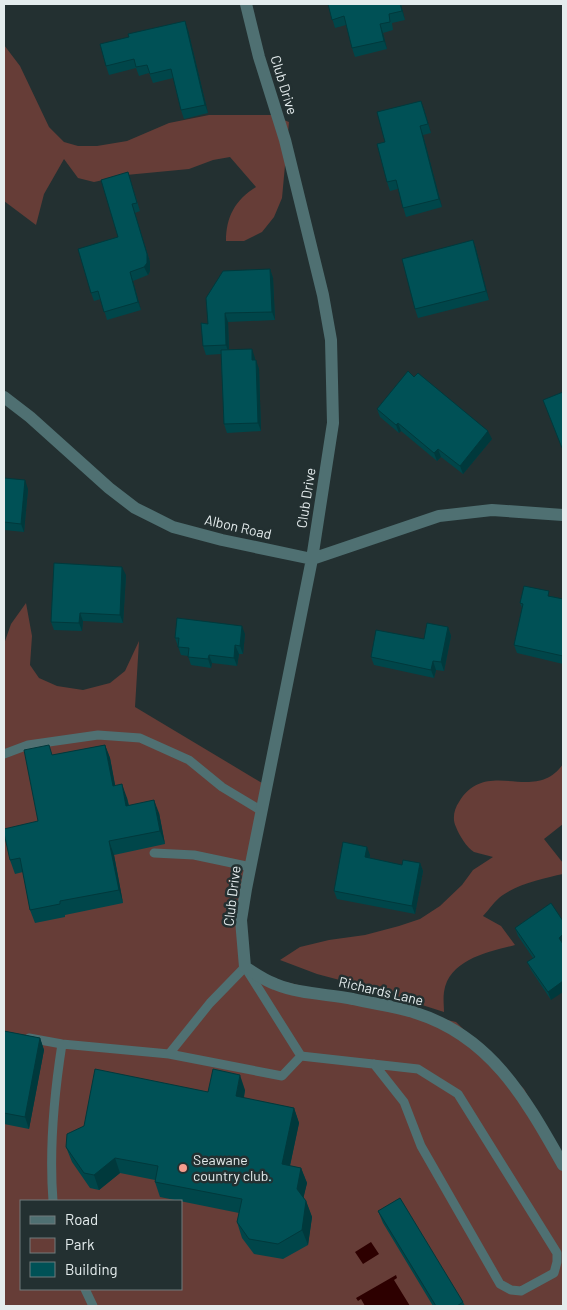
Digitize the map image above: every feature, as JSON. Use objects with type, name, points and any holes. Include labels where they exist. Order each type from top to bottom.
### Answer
[{"type":"street","name":"Club Drive","points":[[245,967],[241,920],[312,559],[333,423],[331,340],[323,295],[285,140],[246,4]]},
{"type":"street","name":"Albon Road","points":[[4,397],[30,417],[109,488],[136,508],[173,527],[222,540],[312,559]]},
{"type":"street","points":[[312,559],[439,516],[492,510],[563,515]]},
{"type":"street","name":"Richards Lane","points":[[245,967],[274,984],[416,1013],[458,1032],[473,1042],[509,1078],[535,1115],[563,1165]]},
{"type":"lane","points":[[4,754],[28,745],[98,735],[140,738],[189,760],[222,787],[262,811]]},
{"type":"lane","points":[[154,853],[194,855],[251,867]]},
{"type":"lane","points":[[170,1054],[210,1003],[245,967],[301,1056]]},
{"type":"lane","points":[[23,1037],[62,1044],[170,1054],[282,1076],[301,1056]]},
{"type":"lane","points":[[53,1200],[55,1086],[62,1044]]},
{"type":"lane","points":[[301,1056],[374,1064],[418,1069],[458,1094],[557,1253],[558,1262],[554,1272],[521,1292],[511,1290],[500,1284],[421,1146],[404,1102],[374,1064]]},
{"type":"lane","points":[[86,1290],[93,1306]]},
{"type":"green space","points":[[4,45],[20,66],[49,127],[64,142],[78,146],[97,146],[127,141],[169,123],[209,115],[271,115],[289,122],[282,198],[274,217],[262,232],[244,241],[226,241],[226,232],[233,210],[242,198],[256,187],[230,157],[213,160],[189,169],[126,175],[94,182],[78,178],[64,159],[44,194],[36,225],[4,201]]},
{"type":"green space","points":[[26,603],[32,636],[30,665],[39,678],[57,686],[83,690],[110,683],[125,671],[139,641],[135,707],[267,786],[240,956],[260,976],[456,1022],[524,1089],[563,1159],[563,1306],[4,1306],[4,644],[11,624]]},
{"type":"green space","points":[[563,764],[563,824],[544,839],[563,863],[563,874],[538,880],[505,893],[483,916],[501,926],[515,945],[482,954],[462,964],[447,981],[444,992],[444,1012],[366,987],[317,974],[280,960],[300,947],[329,940],[365,935],[420,919],[440,906],[462,885],[473,870],[493,857],[471,850],[457,830],[454,814],[459,802],[470,789],[483,782],[539,781],[552,776]]},
{"type":"shaded area","points":[[371,1242],[379,1254],[363,1264],[355,1252]]},
{"type":"shaded area","points":[[396,1275],[397,1278],[394,1280],[410,1306],[365,1306],[361,1299],[358,1301],[356,1298]]},
{"type":"building","points":[[328,4],[400,4],[402,11],[389,14],[390,22],[380,24],[384,41],[352,48],[344,16],[332,20]]},
{"type":"building","points":[[185,21],[205,105],[181,110],[171,69],[150,74],[147,65],[136,67],[134,59],[106,66],[100,44],[129,37],[128,34]]},
{"type":"building","points":[[421,101],[428,124],[420,126],[439,199],[403,208],[396,180],[387,182],[377,144],[385,142],[377,112]]},
{"type":"building","points":[[128,172],[137,203],[132,204],[147,254],[147,263],[144,267],[130,272],[138,302],[104,312],[98,291],[91,293],[78,249],[118,237],[101,180]]},
{"type":"building","points":[[473,240],[486,291],[415,309],[402,259]]},
{"type":"building","points":[[270,269],[272,312],[225,313],[226,345],[203,346],[201,323],[208,324],[206,298],[223,271]]},
{"type":"building","points":[[252,349],[252,360],[256,360],[258,423],[224,424],[221,350]]},
{"type":"building","points":[[408,371],[414,377],[418,373],[488,431],[460,466],[438,449],[434,453],[398,423],[396,425],[377,409]]},
{"type":"building","points":[[563,392],[563,448],[562,448],[543,400]]},
{"type":"building","points":[[4,478],[25,480],[21,524],[4,522]]},
{"type":"building","points":[[54,563],[122,567],[120,615],[80,613],[79,623],[51,622]]},
{"type":"building","points":[[524,586],[549,591],[548,596],[563,599],[563,656],[514,645],[523,604],[520,603]]},
{"type":"building","points":[[177,618],[242,626],[240,646],[235,645],[234,658],[209,655],[208,659],[188,657],[189,648],[178,647],[179,638],[175,638]]},
{"type":"building","points":[[427,623],[448,627],[441,662],[433,661],[431,670],[371,657],[376,630],[424,639]]},
{"type":"building","points":[[49,745],[52,755],[105,745],[113,786],[122,784],[126,806],[154,800],[160,831],[109,841],[119,890],[60,901],[60,904],[30,910],[20,858],[10,860],[4,829],[38,821],[24,750]]},
{"type":"building","points":[[343,842],[367,847],[365,857],[402,865],[403,860],[420,863],[412,906],[334,891]]},
{"type":"building","points":[[551,903],[563,921],[563,934],[559,938],[563,944],[563,981],[548,992],[527,962],[535,957],[515,928]]},
{"type":"building","points":[[4,1031],[40,1038],[25,1117],[4,1113]]},
{"type":"building","name":"Seawane country club.","points":[[95,1069],[208,1092],[213,1069],[240,1075],[236,1096],[294,1108],[282,1164],[301,1168],[297,1189],[306,1201],[302,1230],[278,1244],[249,1239],[237,1222],[242,1199],[155,1182],[158,1166],[115,1158],[94,1175],[84,1173],[66,1147],[67,1134],[84,1126]]},
{"type":"building","points":[[400,1198],[463,1302],[457,1306],[436,1306],[378,1211]]},
{"type":"place","name":"Seawane country club.","points":[[183,1168]]}]
